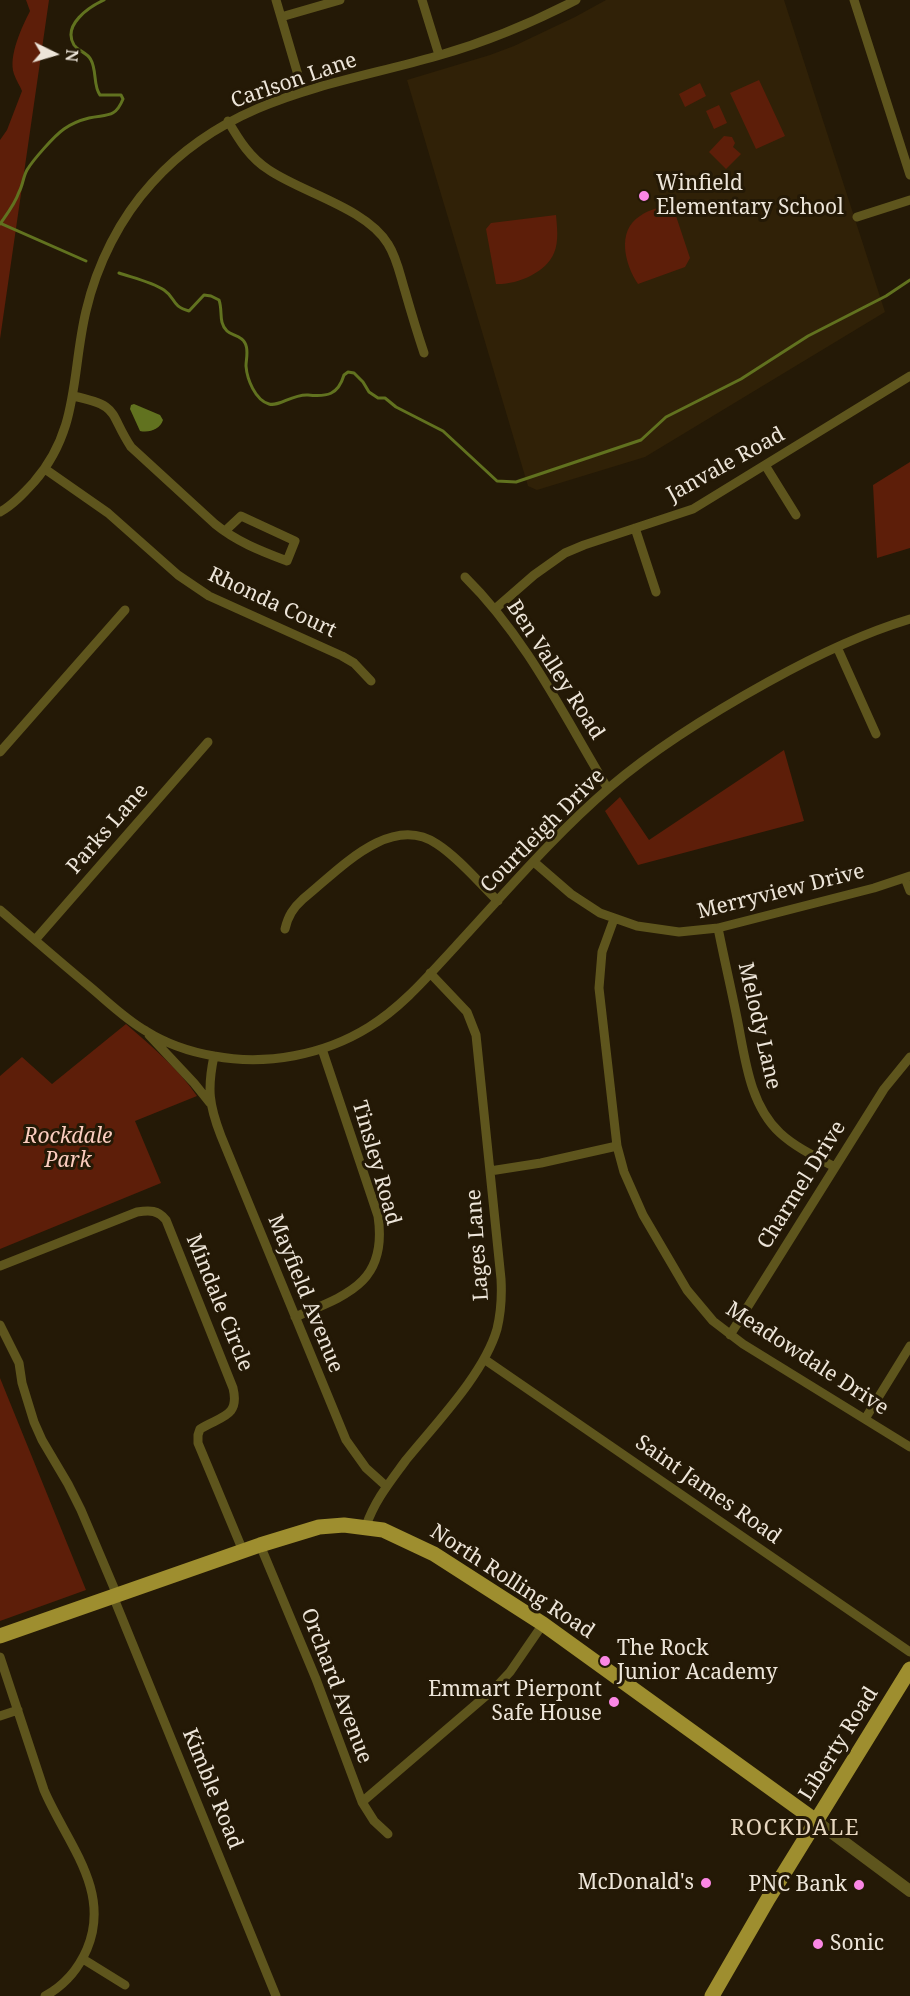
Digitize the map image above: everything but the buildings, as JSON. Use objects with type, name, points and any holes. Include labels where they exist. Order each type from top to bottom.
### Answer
[{"type":"main road","name":"North Rolling Road","points":[[0,1636],[260,1545],[319,1527],[366,1526],[405,1539],[434,1554],[543,1624],[816,1821]]},
{"type":"main road","name":"Liberty Road","points":[[712,1996],[910,1669]]},
{"type":"street","points":[[276,0],[303,92]]},
{"type":"street","points":[[281,17],[340,0]]},
{"type":"street","points":[[422,0],[439,56]]},
{"type":"street","name":"Carlson Lane","points":[[0,512],[24,493],[45,469],[64,432],[73,396],[86,311],[94,284],[116,234],[133,206],[152,182],[174,161],[228,121],[260,107],[303,92],[439,56],[509,31],[576,0]]},
{"type":"street","points":[[854,0],[910,175]]},
{"type":"street","points":[[228,121],[242,144],[268,170],[362,219],[377,230],[388,244],[396,261],[424,353]]},
{"type":"street","points":[[858,217],[910,200]]},
{"type":"street","name":"Janvale Road","points":[[495,609],[534,575],[565,553],[693,509],[910,376]]},
{"type":"street","points":[[73,396],[94,400],[108,408],[118,420],[122,433],[131,447],[225,531],[242,543],[287,561],[295,541],[241,516],[225,531]]},
{"type":"street","points":[[765,465],[796,515]]},
{"type":"street","name":"Rhonda Court","points":[[45,469],[108,513],[193,586],[225,604],[342,656],[354,663],[371,681]]},
{"type":"street","points":[[635,528],[656,592]]},
{"type":"street","name":"Ben Valley Road","points":[[465,577],[495,609],[530,657],[608,789]]},
{"type":"street","points":[[0,752],[125,610]]},
{"type":"street","name":"Courtleigh Drive","points":[[214,1056],[263,1059],[288,1057],[322,1049],[368,1028],[406,998],[534,862],[608,789],[684,731],[809,660],[910,619]]},
{"type":"street","points":[[837,647],[876,734]]},
{"type":"street","name":"Parks Lane","points":[[35,940],[208,741]]},
{"type":"street","points":[[285,929],[288,917],[303,899],[369,846],[397,836],[413,835],[437,844],[498,901]]},
{"type":"street","name":"Merryview Drive","points":[[534,862],[587,906],[614,919],[657,930],[679,932],[718,928],[874,888],[907,877]]},
{"type":"street","points":[[907,877],[910,891]]},
{"type":"street","name":"Mayfield Avenue","points":[[0,910],[117,1010],[145,1031],[194,1083],[210,1104],[221,1136],[346,1440],[366,1468],[386,1486]]},
{"type":"street","name":"Meadowdale Drive","points":[[614,919],[602,952],[599,988],[617,1146],[634,1197],[687,1290],[700,1307],[730,1335],[910,1447]]},
{"type":"street","name":"Melody Lane","points":[[718,928],[749,1075],[758,1102],[780,1133],[792,1143],[835,1167]]},
{"type":"street","name":"Lages Lane","points":[[366,1526],[373,1507],[386,1486],[484,1359],[496,1330],[502,1293],[476,1035],[473,1024],[460,1003],[430,973]]},
{"type":"street","name":"Mayfield Avenue","points":[[145,1031],[178,1046],[214,1056],[210,1104]]},
{"type":"street","name":"Tinsley Road","points":[[295,1317],[353,1290],[371,1269],[380,1245],[378,1216],[322,1049]]},
{"type":"street","name":"Charmel Drive","points":[[730,1335],[884,1089],[910,1057]]},
{"type":"street","points":[[490,1171],[542,1163],[617,1146]]},
{"type":"street","name":"Mindale Circle","points":[[0,1266],[137,1212],[154,1211],[161,1214],[166,1220],[236,1399],[234,1407],[228,1414],[200,1429],[198,1443],[243,1551]]},
{"type":"street","points":[[0,1325],[19,1363],[22,1383],[34,1422],[81,1510],[115,1595]]},
{"type":"street","points":[[865,1419],[910,1346]]},
{"type":"street","name":"Saint James Road","points":[[484,1359],[910,1652]]},
{"type":"street","name":"Orchard Avenue","points":[[260,1545],[362,1802],[374,1821],[388,1834]]},
{"type":"street","name":"Kimble Road","points":[[115,1595],[276,1996]]},
{"type":"street","points":[[362,1802],[495,1688],[510,1672],[543,1624]]},
{"type":"street","points":[[0,1657],[53,1810],[91,1884],[95,1899],[94,1928],[83,1959],[62,1986],[45,1996]]},
{"type":"street","points":[[0,1716],[18,1710]]},
{"type":"street","name":"North Rolling Road","points":[[816,1821],[910,1891]]},
{"type":"street","points":[[83,1959],[125,1985]]},
{"type":"shaded area","name":"Winfield Elementary School","points":[[606,0],[784,0],[885,312],[645,457],[537,490],[528,486],[407,80],[514,46]]},
{"type":"shaded area","points":[[134,404],[160,415],[163,420],[160,426],[151,431],[140,431],[130,409]]},
{"type":"green space","points":[[26,0],[49,0],[0,339],[0,140],[7,130],[22,91],[14,74],[13,59],[23,25],[30,11]]},
{"type":"green space","points":[[759,80],[785,136],[756,149],[730,93]]},
{"type":"green space","points":[[700,83],[706,96],[685,107],[679,94]]},
{"type":"green space","points":[[719,105],[727,123],[714,129],[706,111]]},
{"type":"green space","points":[[724,136],[732,137],[735,143],[733,147],[741,154],[726,169],[709,152]]},
{"type":"green space","points":[[672,204],[690,258],[685,267],[638,284],[629,267],[625,249],[628,230],[632,222],[644,214]]},
{"type":"green space","points":[[556,215],[557,244],[550,260],[537,272],[521,280],[496,284],[486,229],[491,223]]},
{"type":"green space","points":[[910,462],[910,548],[877,558],[873,485]]},
{"type":"green space","points":[[784,750],[804,821],[638,865],[605,811],[620,797],[649,840]]},
{"type":"green space","name":"Rockdale Park","points":[[126,1024],[173,1067],[197,1096],[135,1121],[161,1183],[0,1249],[0,1076],[22,1057],[52,1084]]},
{"type":"green space","points":[[0,1378],[86,1590],[0,1621]]},
{"type":"waterway","points":[[0,224],[11,209],[27,170],[55,137],[76,122],[113,113],[123,99],[121,95],[100,95],[96,87],[91,60],[74,45],[71,38],[74,24],[79,18],[91,7],[104,0]]},
{"type":"waterway","points":[[0,223],[86,261]]},
{"type":"waterway","points":[[119,273],[159,287],[168,293],[179,307],[189,311],[204,295],[219,300],[224,328],[245,343],[248,377],[256,394],[264,402],[277,404],[302,395],[326,395],[339,387],[344,375],[348,372],[354,373],[369,392],[378,398],[385,398],[396,407],[443,431],[497,481],[516,482],[641,440],[666,417],[741,379],[808,336],[886,296],[910,280]]},
{"type":"place","name":"Winfield Elementary School","points":[[644,196]]},
{"type":"place","name":"The Rock Junior Academy","points":[[605,1661]]},
{"type":"place","name":"Emmart Pierpont Safe House","points":[[614,1702]]},
{"type":"place","name":"McDonald's","points":[[706,1883]]},
{"type":"place","name":"PNC Bank","points":[[859,1885]]},
{"type":"place","name":"Sonic","points":[[818,1944]]},
{"type":"district","name":"ROCKDALE","points":[[795,1829]]}]
